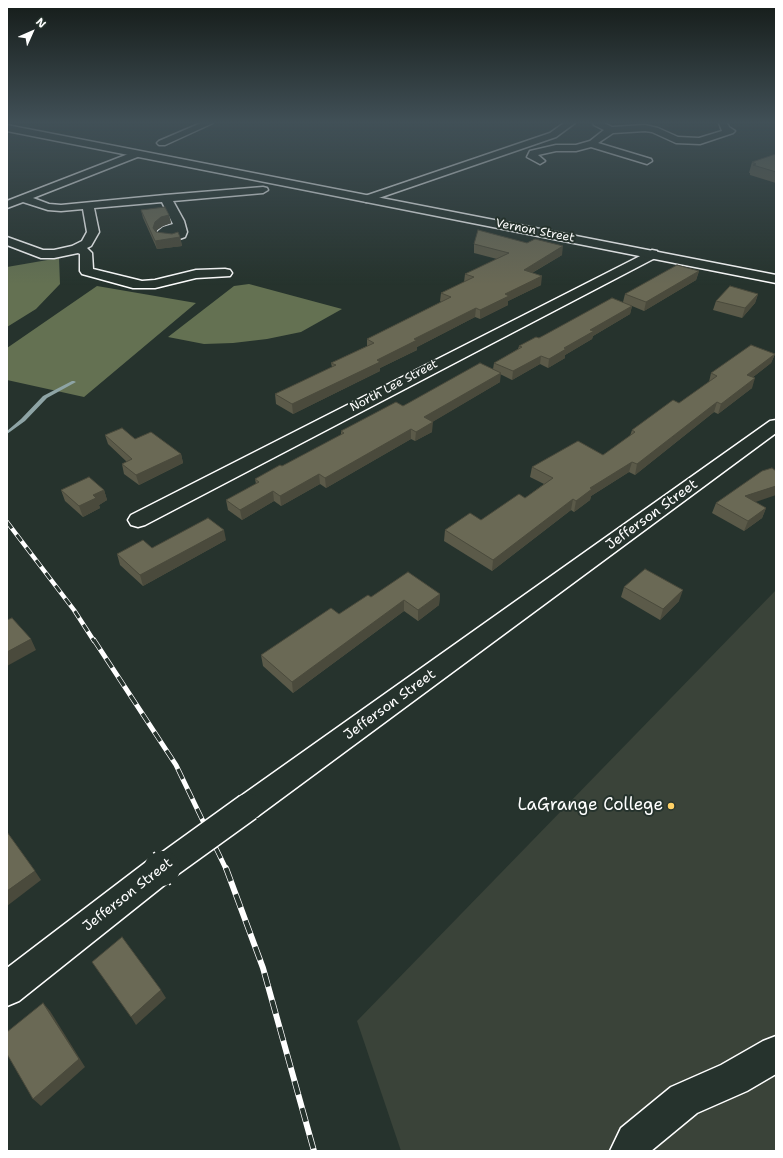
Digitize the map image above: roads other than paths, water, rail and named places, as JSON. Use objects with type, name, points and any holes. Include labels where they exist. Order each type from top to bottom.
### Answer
[{"type":"street","points":[[7,205],[79,177]]},
{"type":"street","name":"Vernon Street","points":[[255,177],[776,279]]},
{"type":"street","points":[[366,199],[430,177]]},
{"type":"street","points":[[24,199],[48,207],[61,208],[263,190]]},
{"type":"street","points":[[165,198],[179,226]]},
{"type":"street","points":[[10,242],[41,254],[54,254],[76,249],[87,243],[93,232],[88,205]]},
{"type":"street","points":[[76,249],[82,250],[86,254],[87,271],[137,284],[155,284],[196,274],[225,273]]},
{"type":"street","name":"North Lee Street","points":[[138,520],[652,254]]},
{"type":"street","name":"Jefferson Street","points":[[7,989],[161,869],[776,425]]},
{"type":"street","points":[[629,1151],[634,1141],[684,1100],[734,1078],[776,1054]]},
{"type":"waterway","points":[[7,433],[23,420],[45,397],[74,382]]},
{"type":"railway","points":[[7,522],[74,610],[94,641]]},
{"type":"railway","points":[[94,640],[176,765],[226,869]]},
{"type":"railway","points":[[226,868],[263,968],[314,1151]]},
{"type":"place","name":"LaGrange College","points":[[671,806]]}]
